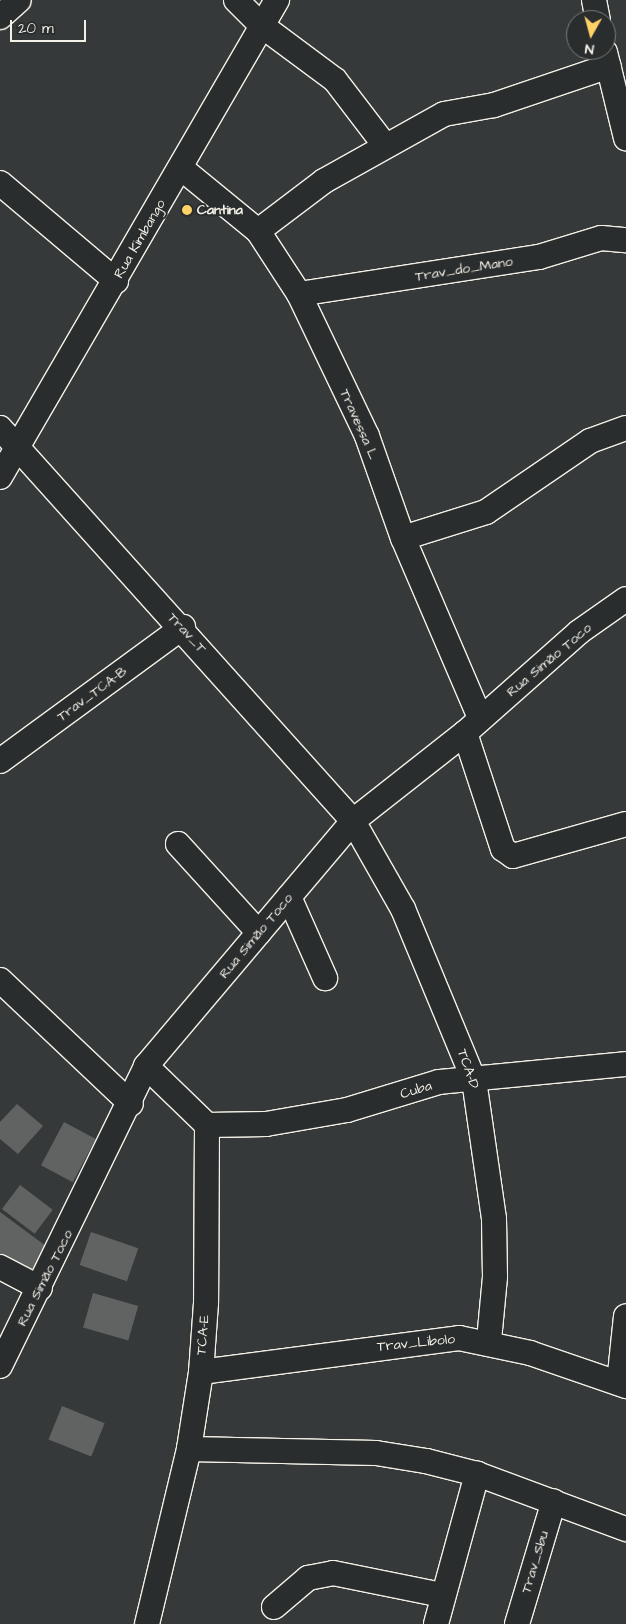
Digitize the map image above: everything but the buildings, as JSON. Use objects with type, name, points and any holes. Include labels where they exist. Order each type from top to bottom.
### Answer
[{"type":"street","points":[[0,17],[19,0]]},
{"type":"street","points":[[236,0],[262,25],[335,80],[384,144]]},
{"type":"street","name":"Rua Kimbango","points":[[0,477],[19,449],[277,0]]},
{"type":"street","points":[[258,231],[324,181],[384,144],[444,114],[494,104],[602,60]]},
{"type":"street","points":[[607,60],[626,138]]},
{"type":"street","name":"Travessa L","points":[[181,168],[258,231],[299,294],[367,436],[473,725],[502,849],[512,856],[626,824]]},
{"type":"street","points":[[0,182],[116,281]]},
{"type":"street","name":"Trav_do_Mano","points":[[299,294],[539,257],[601,238],[626,240]]},
{"type":"street","name":"Trav_T","points":[[0,428],[120,566],[183,627],[353,821]]},
{"type":"street","points":[[403,538],[486,512],[590,442],[626,428]]},
{"type":"street","name":"Rua Simão Toco","points":[[0,1366],[131,1104],[146,1066],[353,821],[473,725],[579,632],[626,599]]},
{"type":"street","name":"Trav_TCA-B","points":[[0,762],[183,627]]},
{"type":"street","name":"TCA-D","points":[[353,821],[403,909],[474,1080],[494,1219],[495,1277],[489,1341]]},
{"type":"street","points":[[178,844],[259,932]]},
{"type":"street","points":[[288,897],[325,978]]},
{"type":"street","points":[[0,980],[131,1104]]},
{"type":"street","name":"Cuba","points":[[207,1125],[266,1124],[338,1112],[439,1082],[626,1064]]},
{"type":"street","points":[[146,1066],[207,1125]]},
{"type":"street","name":"TCA-E","points":[[147,1624],[189,1449],[200,1372],[206,1303],[207,1125]]},
{"type":"street","points":[[0,1267],[40,1288]]},
{"type":"street","points":[[623,1384],[626,1316]]},
{"type":"street","name":"Trav_Libolo","points":[[200,1372],[416,1342],[459,1338],[489,1341],[623,1384]]},
{"type":"street","points":[[189,1449],[376,1453],[477,1474],[626,1529]]},
{"type":"street","points":[[436,1624],[442,1595],[477,1474]]},
{"type":"street","name":"Trav_Sbu","points":[[517,1624],[554,1501]]},
{"type":"street","points":[[274,1607],[308,1578],[334,1573],[442,1595]]},
{"type":"place","name":"Cantina","points":[[187,210]]}]
